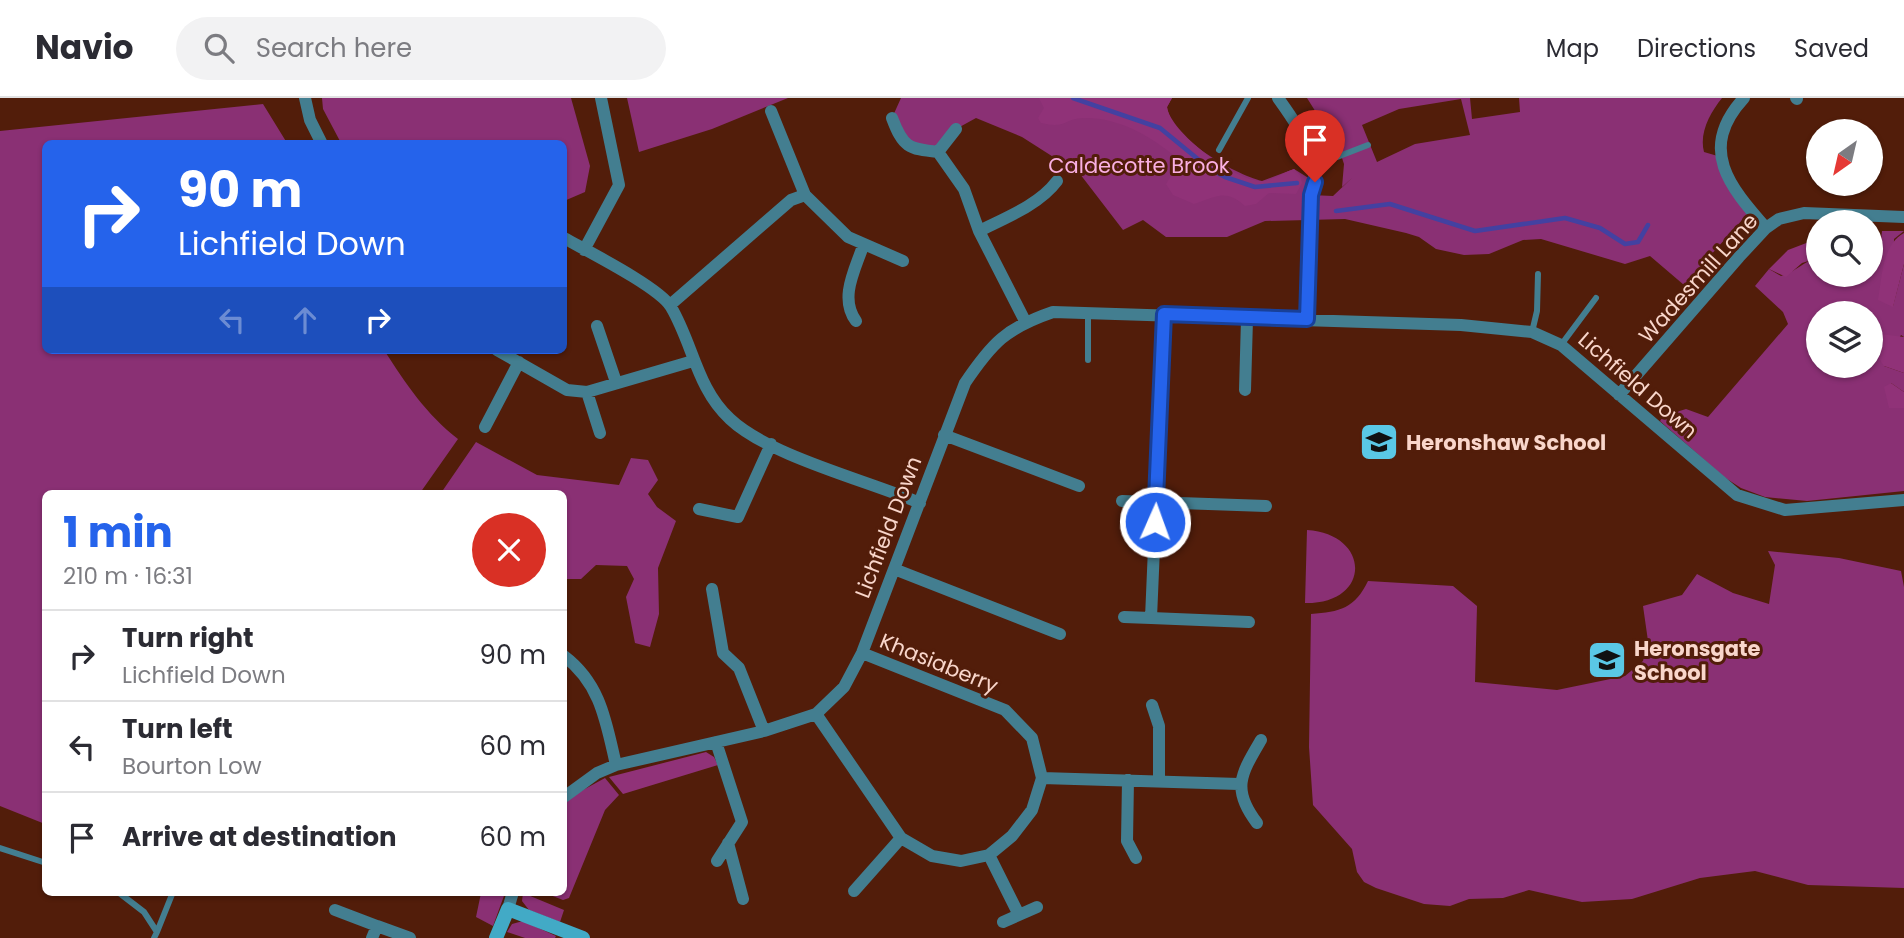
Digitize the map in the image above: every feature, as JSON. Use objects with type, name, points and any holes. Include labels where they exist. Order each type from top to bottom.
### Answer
[{"type":"street","points":[[305,98],[310,120],[320,140]]},
{"type":"street","points":[[584,250],[619,185],[601,98]]},
{"type":"street","points":[[1278,98],[1298,126],[1313,158],[1315,182],[1311,195],[1307,319]]},
{"type":"street","points":[[1744,98],[1725,129],[1721,157],[1724,174],[1733,190],[1766,228]]},
{"type":"street","points":[[771,111],[805,195],[829,221],[863,246],[903,261]]},
{"type":"street","points":[[892,118],[899,137],[911,149],[937,152],[964,189],[979,231],[1025,321]]},
{"type":"street","points":[[937,152],[956,129]]},
{"type":"street","points":[[979,231],[1014,214],[1051,189],[1057,181]]},
{"type":"street","points":[[670,305],[791,200],[805,195]]},
{"type":"street","name":"Wadesmill Lane","points":[[1619,396],[1766,228],[1779,219],[1804,213],[1904,217]]},
{"type":"street","points":[[567,240],[648,287],[670,305],[710,397],[730,419],[771,444],[920,503]]},
{"type":"street","points":[[856,321],[850,313],[847,294],[863,246]]},
{"type":"street","name":"Lichfield Down","points":[[567,795],[597,773],[617,765],[764,731],[816,714],[844,687],[862,653],[965,383],[990,345],[1025,321],[1053,312],[1461,325],[1532,332],[1561,345],[1705,471],[1737,495],[1785,510],[1904,499]]},
{"type":"street","points":[[1151,618],[1164,314]]},
{"type":"street","points":[[1245,390],[1247,319]]},
{"type":"street","points":[[597,326],[617,382]]},
{"type":"street","points":[[505,354],[567,390],[587,392],[693,361]]},
{"type":"street","points":[[485,427],[519,362]]},
{"type":"street","points":[[587,392],[600,433]]},
{"type":"street","points":[[944,435],[1079,486]]},
{"type":"street","points":[[699,509],[738,517],[771,444]]},
{"type":"street","points":[[1122,501],[1266,506]]},
{"type":"street","points":[[894,569],[1060,634]]},
{"type":"street","points":[[712,589],[721,623],[723,653],[739,668],[764,731]]},
{"type":"street","points":[[1124,617],[1249,622]]},
{"type":"street","name":"Khasiaberry","points":[[862,653],[1005,710],[1032,737],[1042,778]]},
{"type":"street","points":[[567,659],[590,680],[606,720],[617,765]]},
{"type":"street","points":[[1152,705],[1159,726],[1159,780]]},
{"type":"street","points":[[816,714],[901,838],[932,856],[961,861],[989,855],[1012,836],[1032,810],[1042,778],[1239,784]]},
{"type":"street","points":[[1256,823],[1244,806],[1239,784],[1261,740]]},
{"type":"street","points":[[716,742],[742,822],[717,861]]},
{"type":"street","points":[[1128,780],[1127,841],[1136,858]]},
{"type":"street","points":[[854,891],[901,838]]},
{"type":"street","points":[[728,843],[743,900]]},
{"type":"street","points":[[989,855],[1019,915]]},
{"type":"street","points":[[496,938],[512,896]]},
{"type":"street","points":[[1003,922],[1037,907]]},
{"type":"street","points":[[508,909],[583,938]]},
{"type":"street","points":[[335,911],[374,932],[410,938]]},
{"type":"lane","points":[[1219,150],[1248,98]]},
{"type":"lane","points":[[1313,158],[1337,157],[1368,145]]},
{"type":"lane","points":[[1532,332],[1537,311],[1538,274]]},
{"type":"lane","points":[[1561,345],[1596,298]]},
{"type":"lane","points":[[1087,360],[1088,312]]},
{"type":"lane","points":[[0,848],[42,862]]},
{"type":"lane","points":[[123,896],[144,912],[155,935]]},
{"type":"lane","points":[[155,935],[171,896]]},
{"type":"green space","points":[[322,98],[571,98],[590,166],[585,192],[567,200],[567,140],[339,140],[323,109]]},
{"type":"green space","points":[[627,98],[788,98],[712,129],[639,152]]},
{"type":"green space","name":"Caldecotte Brook","points":[[901,98],[1172,98],[1167,107],[1171,119],[1180,131],[1221,163],[1262,181],[1294,169],[1315,182],[1311,195],[1333,196],[1352,178],[1342,187],[1344,164],[1339,149],[1307,98],[1470,98],[1472,119],[1520,112],[1519,98],[1722,98],[1707,124],[1703,138],[1704,152],[1721,157],[1751,210],[1684,285],[1650,256],[1625,264],[1541,239],[1523,240],[1489,254],[1464,255],[1436,249],[1419,237],[1406,233],[1345,219],[1265,221],[1227,237],[1166,237],[1143,220],[1123,230],[1080,174],[1022,137],[976,118],[956,129],[938,152],[911,149],[892,118]],"holes":[[[1461,99],[1470,135],[1415,144],[1377,162],[1362,125],[1399,109]]]},
{"type":"green space","points":[[263,104],[285,140],[42,140],[42,354],[387,354],[426,409],[458,439],[422,490],[42,490],[42,823],[0,806],[0,131]]},
{"type":"green space","points":[[1883,231],[1904,231],[1894,239],[1893,306],[1904,264],[1904,337],[1901,335],[1884,366],[1904,373],[1904,392],[1891,383],[1889,408],[1904,408],[1904,491],[1807,501],[1765,497],[1741,488],[1724,477],[1660,421],[1667,412],[1670,414],[1686,409],[1708,417],[1788,324],[1783,312],[1755,286],[1769,269],[1781,276],[1806,263],[1806,287],[1883,287]]},
{"type":"green space","points":[[476,442],[537,475],[619,485],[631,458],[648,460],[658,480],[648,494],[657,507],[676,521],[658,568],[659,614],[650,647],[635,643],[626,597],[634,579],[627,566],[596,565],[581,579],[567,579],[567,490],[443,490]]},
{"type":"green space","points":[[1307,530],[1328,534],[1343,543],[1352,555],[1355,568],[1352,581],[1343,593],[1327,600],[1305,603]]},
{"type":"green space","name":"Heronsgate School","points":[[1768,551],[1839,558],[1901,571],[1904,587],[1904,888],[1808,885],[1755,871],[1700,878],[1632,899],[1582,902],[1529,890],[1503,898],[1469,899],[1450,906],[1424,904],[1364,882],[1357,872],[1352,849],[1313,805],[1309,747],[1311,614],[1338,610],[1352,603],[1368,581],[1453,586],[1477,606],[1475,682],[1557,690],[1625,676],[1643,661],[1648,641],[1643,606],[1682,595],[1697,574],[1733,593],[1769,604],[1775,565]]},
{"type":"green space","points":[[605,778],[619,795],[605,810],[569,898],[563,900],[553,896],[567,896],[567,802],[572,796]]},
{"type":"green space","points":[[480,896],[504,896],[493,926],[476,917]]},
{"type":"green space","points":[[523,896],[530,896],[564,910],[560,922],[529,910],[522,901]]},
{"type":"green space","points":[[523,921],[556,936],[525,938],[507,932],[512,924]]},
{"type":"shaded area","points":[[1039,98],[1172,98],[1167,107],[1171,117],[1192,142],[1222,165],[1237,174],[1263,181],[1294,169],[1300,175],[1302,183],[1296,194],[1269,193],[1256,204],[1245,206],[1232,197],[1220,196],[1194,204],[1173,195],[1166,184],[1177,166],[1177,158],[1156,142],[1133,129],[1109,121],[1083,118],[1056,125],[1041,123],[1038,118],[1044,108]]},
{"type":"shaded area","points":[[1904,233],[1904,264],[1893,307],[1878,300],[1880,287],[1883,287],[1884,263],[1897,238]]},
{"type":"shaded area","points":[[1806,243],[1806,262],[1786,277],[1769,269],[1788,250]]},
{"type":"shaded area","points":[[1883,334],[1904,337],[1904,373],[1884,366]]},
{"type":"shaded area","points":[[1891,383],[1904,392],[1904,408],[1889,408],[1884,387]]},
{"type":"shaded area","points":[[706,752],[714,757],[718,765],[623,794],[609,777]]},
{"type":"waterway","points":[[1073,98],[1160,128],[1210,169],[1225,177],[1255,187],[1297,183]]},
{"type":"waterway","points":[[1336,211],[1390,204],[1475,231],[1565,218],[1600,228],[1625,244],[1638,242],[1648,225]]},
{"type":"place","name":"Heronshaw School","points":[[1379,442]]},
{"type":"place","name":"Heronsgate School","points":[[1607,660]]},
{"type":"route","points":[[1155,522],[1164,314],[1283,321],[1307,319],[1311,195],[1315,182]]}]
